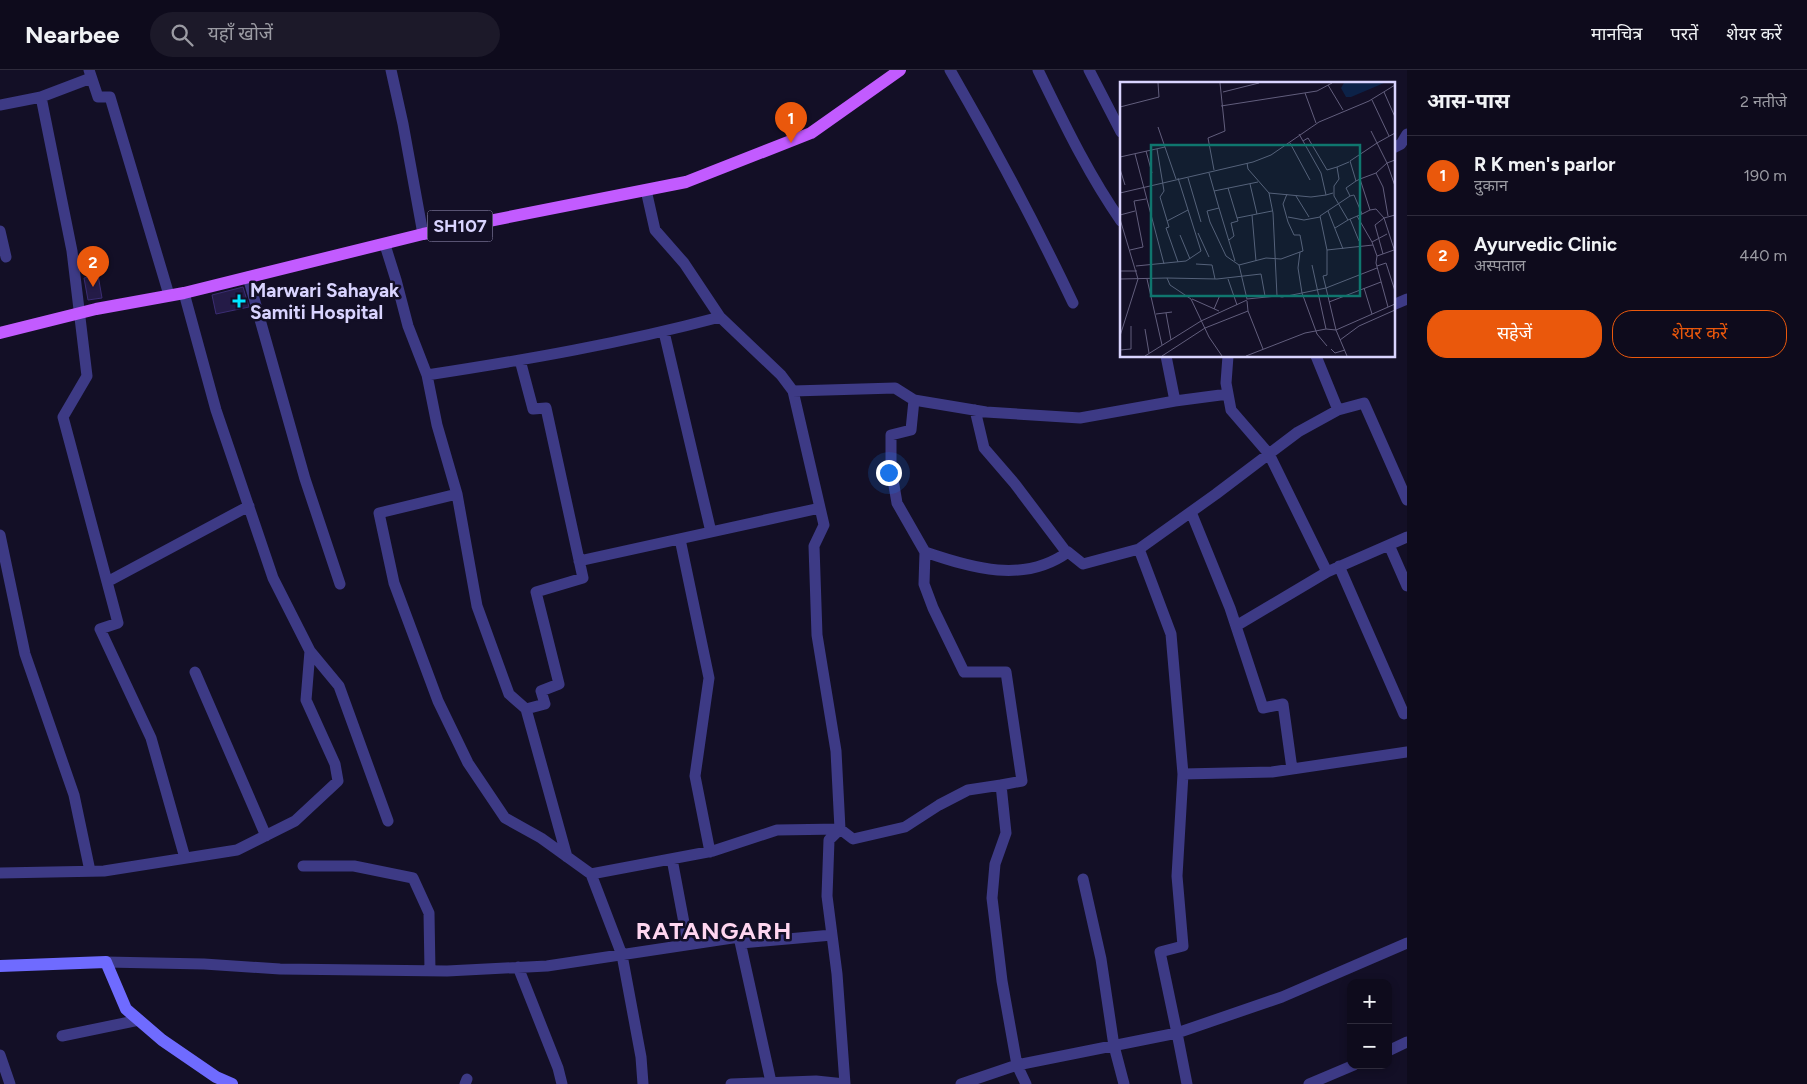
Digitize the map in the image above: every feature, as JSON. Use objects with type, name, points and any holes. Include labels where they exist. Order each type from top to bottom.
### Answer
[{"type":"main road","name":"SH107","points":[[0,333],[79,313],[184,293],[385,245],[423,234],[686,182],[811,133],[900,70]]},
{"type":"street","points":[[392,70],[404,124],[423,234]]},
{"type":"street","points":[[950,70],[995,148],[1073,303]]},
{"type":"street","points":[[1038,70],[1066,128],[1120,220]]},
{"type":"street","points":[[1089,70],[1120,130]]},
{"type":"street","points":[[0,105],[41,96],[90,74],[98,97],[110,96],[169,295]]},
{"type":"street","points":[[41,96],[72,251],[87,376],[63,417],[118,623],[100,629],[150,738],[185,858]]},
{"type":"street","points":[[1394,148],[1401,144],[1407,134]]},
{"type":"street","points":[[646,190],[655,230],[684,263],[720,317],[781,374],[794,391],[824,525],[814,546],[817,635],[836,751],[840,829],[829,840],[827,896],[837,974],[845,1084],[816,1081],[731,1084]]},
{"type":"street","points":[[0,231],[6,256]]},
{"type":"street","points":[[385,245],[408,326],[427,375],[437,425],[457,494],[477,606],[509,694],[526,709],[567,857]]},
{"type":"street","points":[[248,277],[305,479],[340,584]]},
{"type":"street","points":[[184,293],[216,410],[273,578],[310,651],[339,686],[388,821]]},
{"type":"street","points":[[1394,305],[1407,299]]},
{"type":"street","points":[[427,375],[520,360],[664,332],[720,317]]},
{"type":"street","points":[[664,332],[711,532]]},
{"type":"street","points":[[1166,358],[1175,401]]},
{"type":"street","points":[[1228,358],[1226,383],[1231,410],[1269,454],[1327,572]]},
{"type":"street","points":[[1317,358],[1338,410]]},
{"type":"street","points":[[520,360],[533,409],[546,408],[583,578],[536,592],[559,684],[541,691],[544,704],[526,709]]},
{"type":"street","points":[[794,391],[895,388],[914,400],[975,410],[1080,418],[1175,401],[1228,394]]},
{"type":"street","points":[[592,874],[710,852],[778,830],[840,829],[853,839],[905,827],[939,805],[968,790],[1022,781],[1006,672],[964,672],[933,608],[924,584],[925,552],[897,503],[891,468],[891,435],[911,430],[914,400]]},
{"type":"street","points":[[975,410],[984,448],[1015,484],[1067,553],[1083,564],[1138,549],[1298,432],[1338,410],[1364,403],[1407,500]]},
{"type":"street","points":[[457,494],[378,513],[394,583],[438,701],[468,763],[505,818],[541,838],[592,874],[622,955],[641,1057],[643,1084]]},
{"type":"street","points":[[107,582],[249,506]]},
{"type":"street","points":[[579,562],[820,508]]},
{"type":"street","points":[[1191,512],[1236,626],[1263,708],[1283,704],[1292,769]]},
{"type":"street","points":[[0,535],[25,654],[74,795],[90,872]]},
{"type":"street","points":[[1236,626],[1327,572],[1407,537]]},
{"type":"street","points":[[680,539],[709,678],[695,776],[710,852]]},
{"type":"street","points":[[1389,545],[1407,586]]},
{"type":"street","points":[[1138,549],[1171,634],[1183,774],[1177,876],[1184,946],[1160,952],[1187,1084]]},
{"type":"street","points":[[925,552],[985,570],[1031,570],[1056,561],[1067,553]]},
{"type":"street","points":[[1339,566],[1404,714]]},
{"type":"street","points":[[0,873],[104,871],[237,850],[295,821],[338,781],[334,764],[306,700],[310,651]]},
{"type":"street","points":[[196,672],[266,836]]},
{"type":"street","points":[[1183,774],[1272,772],[1407,752]]},
{"type":"street","points":[[1001,785],[1006,832],[995,864],[992,898],[1002,981],[1017,1065],[1026,1084]]},
{"type":"street","points":[[672,859],[688,944]]},
{"type":"street","points":[[303,866],[354,866],[413,878],[429,913],[430,971]]},
{"type":"street","points":[[1083,879],[1101,959],[1114,1046],[1124,1084]]},
{"type":"street","points":[[741,943],[832,935]]},
{"type":"street","points":[[0,966],[106,962],[204,964],[280,969],[430,971],[547,966],[739,937],[770,1082]]},
{"type":"street","points":[[961,1084],[1017,1065],[1177,1033],[1282,998],[1407,943]]},
{"type":"street","points":[[106,962],[126,1009],[162,1040],[216,1077],[232,1084]]},
{"type":"street","points":[[518,967],[558,1068],[562,1084]]},
{"type":"street","points":[[62,1036],[139,1020]]},
{"type":"street","points":[[1392,1049],[1407,1042]]},
{"type":"street","points":[[0,1055],[10,1084]]},
{"type":"street","points":[[1309,1084],[1347,1068]]},
{"type":"building","points":[[98,275],[102,298],[88,300],[84,278]]},
{"type":"building","points":[[243,287],[249,307],[216,314],[212,295]]},
{"type":"place","name":"R K men's parlor","points":[[791,143]]},
{"type":"place","name":"Ayurvedic Clinic","points":[[93,287]]},
{"type":"place","name":"Marwari Sahayak Samiti Hospital","points":[[239,301]]},
{"type":"district","name":"RATANGARH","points":[[714,930]]}]
